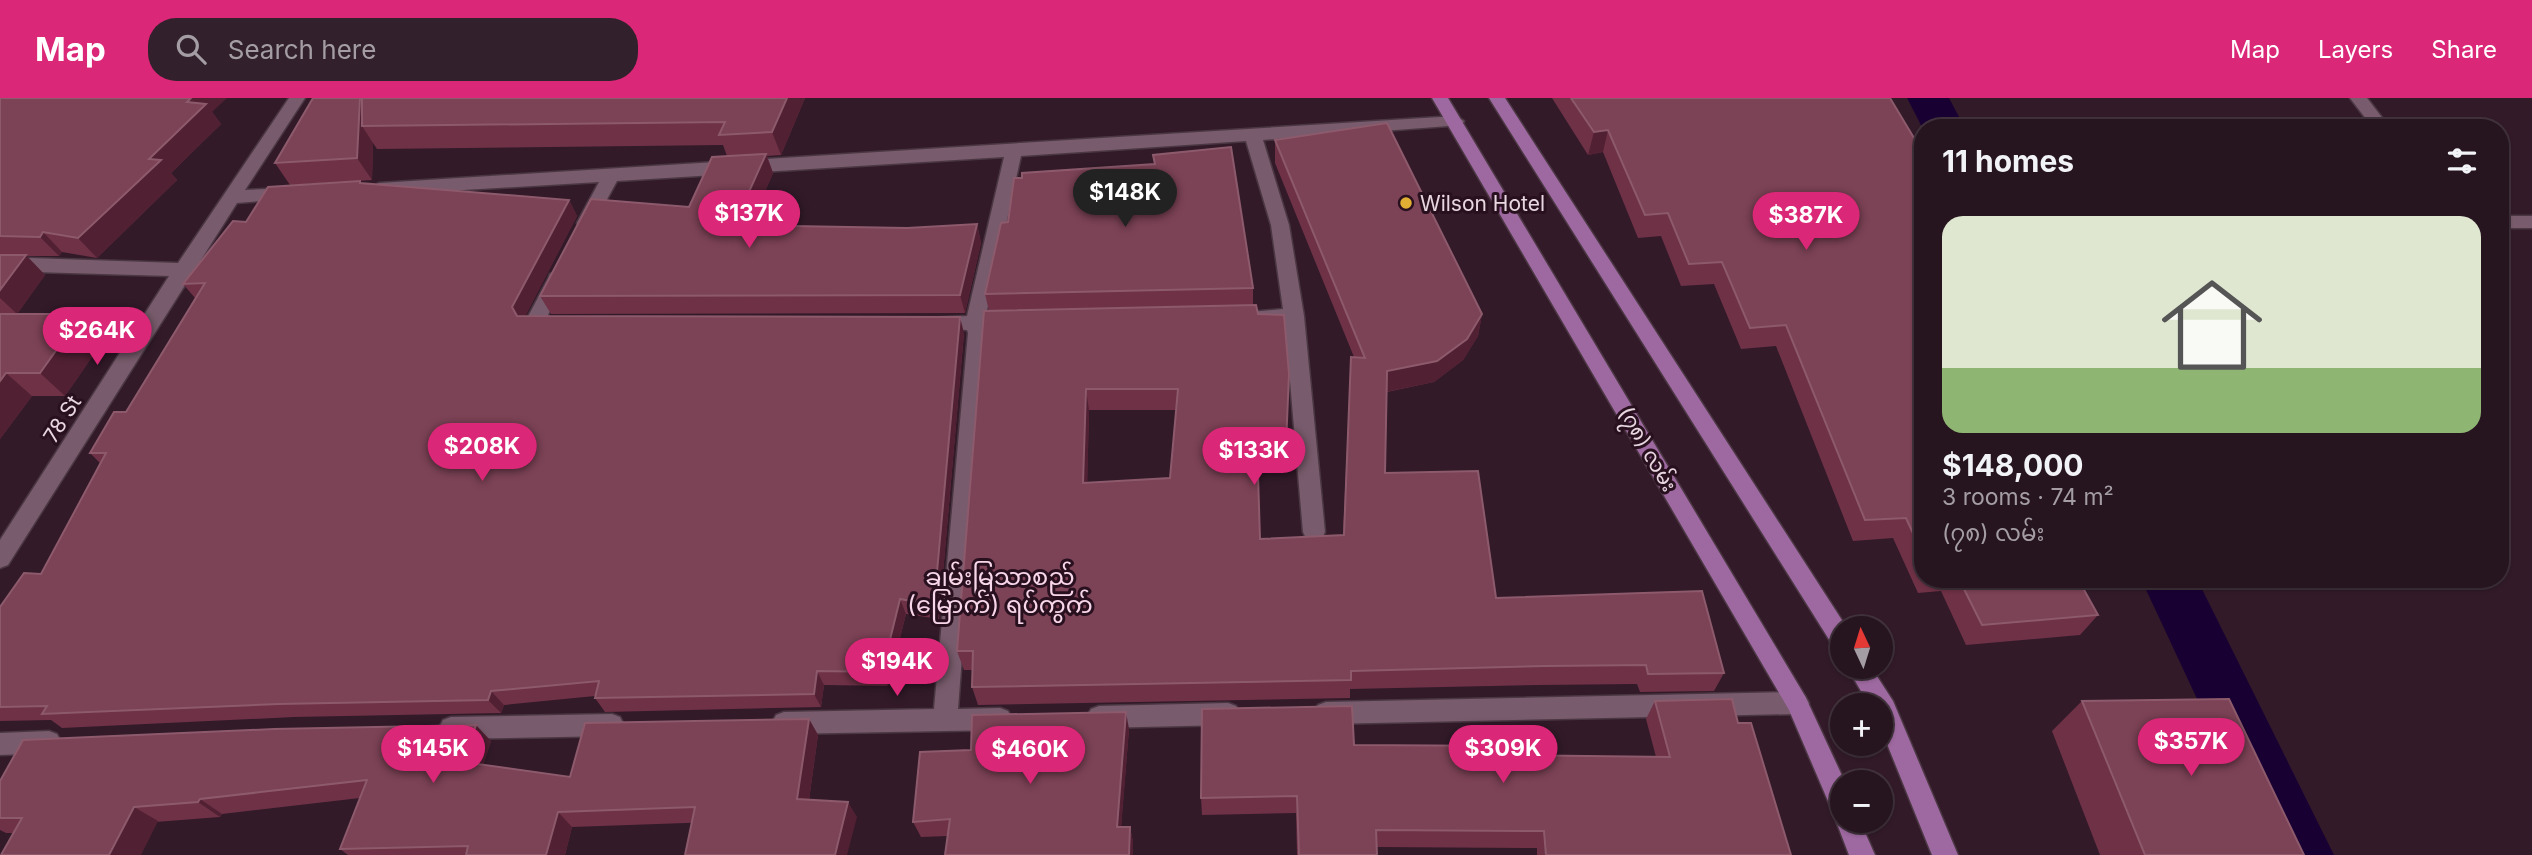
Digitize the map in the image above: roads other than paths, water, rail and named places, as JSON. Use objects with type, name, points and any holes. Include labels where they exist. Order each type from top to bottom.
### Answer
[{"type":"main road","name":"(၇၈) လမ်း","points":[[1440,98],[1797,703],[1830,775]]},
{"type":"main road","points":[[1497,98],[1830,622]]},
{"type":"main road","points":[[1866,679],[1885,709],[1945,855]]},
{"type":"main road","points":[[1854,833],[1862,855]]},
{"type":"street","name":"78 St","points":[[0,559],[230,197],[297,98]]},
{"type":"street","points":[[2358,98],[2375,119]]},
{"type":"street","points":[[366,189],[1014,151],[1456,121]]},
{"type":"street","points":[[1253,135],[1280,225],[1294,316],[1314,532]]},
{"type":"street","points":[[945,720],[978,333],[975,323],[1014,151]]},
{"type":"street","points":[[579,237],[611,175]]},
{"type":"street","points":[[230,197],[312,192]]},
{"type":"street","points":[[2509,222],[2532,222]]},
{"type":"street","points":[[566,262],[534,324],[576,324]]},
{"type":"street","points":[[0,264],[183,270]]},
{"type":"street","points":[[1238,317],[1294,316]]},
{"type":"street","points":[[920,323],[1030,321]]},
{"type":"street","points":[[1308,713],[1797,703]]},
{"type":"street","points":[[1071,718],[1252,714]]},
{"type":"street","points":[[765,723],[1029,718]]},
{"type":"street","points":[[433,728],[640,725]]},
{"type":"street","points":[[0,744],[67,741]]},
{"type":"waterway","points":[[1928,98],[1939,119]]},
{"type":"waterway","points":[[2173,588],[2302,855]]},
{"type":"place","name":"Wilson Hotel","points":[[1406,203]]},
{"type":"district","name":"ချမ်းမြသာစည် (မြောက်) ရပ်ကွက်","points":[[1000,590]]}]
